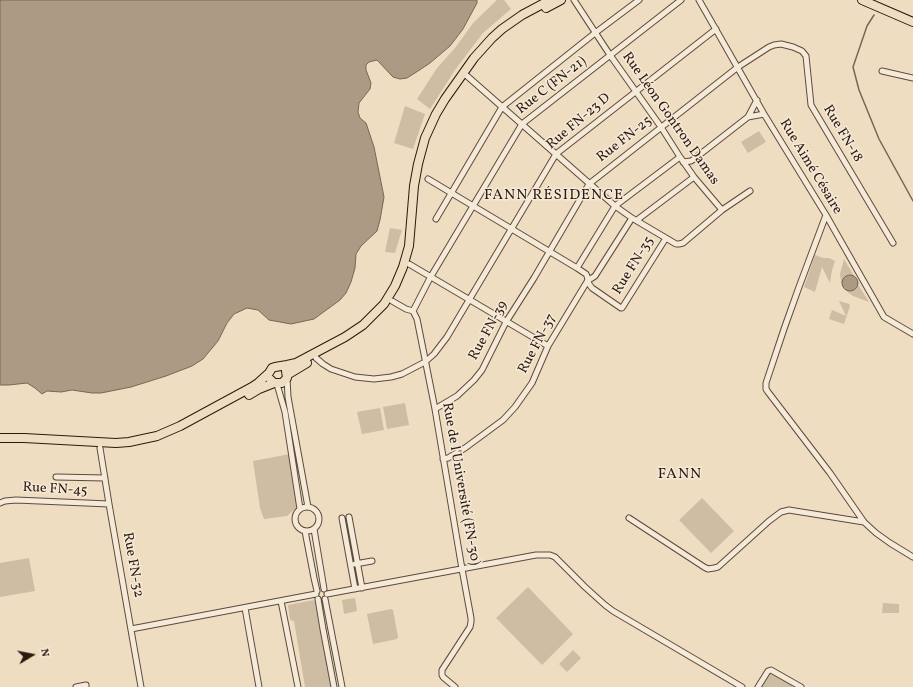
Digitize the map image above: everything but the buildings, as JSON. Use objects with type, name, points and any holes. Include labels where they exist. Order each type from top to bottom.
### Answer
[{"type":"highway","points":[[0,438],[116,443],[130,442],[157,436],[180,426],[252,387],[275,366],[296,363],[355,331],[384,304],[395,286],[403,267],[409,246],[414,186],[418,164],[425,138],[436,114],[474,58],[492,38],[522,15],[550,0]]},
{"type":"highway","points":[[0,444],[100,448],[131,447],[156,441],[191,425],[259,389],[282,383],[287,377],[316,358],[348,341],[366,328],[392,301],[409,264],[414,238],[420,177],[426,152],[443,111],[467,76],[489,48],[510,29],[524,19],[561,0]]},
{"type":"highway","points":[[862,0],[913,22]]},
{"type":"highway","points":[[874,0],[913,16]]},
{"type":"highway","points":[[280,366],[285,369],[287,377]]},
{"type":"highway","points":[[269,373],[270,379],[276,384]]},
{"type":"street","name":"Rue Léon Gontron Damas","points":[[574,0],[610,55],[661,127],[683,162],[722,210]]},
{"type":"street","points":[[436,219],[502,107],[639,0]]},
{"type":"street","name":"Rue C (FN-21)","points":[[430,278],[522,124],[681,0]]},
{"type":"street","name":"Rue Aimé Césaire","points":[[699,0],[764,114],[826,215],[884,317],[913,334]]},
{"type":"street","name":"Rue FN-23 D","points":[[316,358],[331,369],[343,374],[374,379],[402,374],[425,362],[434,354],[447,337],[556,154],[716,29]]},
{"type":"street","name":"Rue FN-18","points":[[738,67],[774,44],[784,44],[803,52],[806,59],[812,105],[893,244]]},
{"type":"street","name":"Rue FN-25","points":[[549,251],[590,184],[738,67]]},
{"type":"street","points":[[882,71],[913,78]]},
{"type":"street","points":[[467,76],[615,206],[676,244],[683,243],[722,210],[750,191]]},
{"type":"street","points":[[683,162],[694,159],[748,117],[757,100]]},
{"type":"street","points":[[748,117],[764,114]]},
{"type":"street","points":[[577,268],[615,206],[680,157]]},
{"type":"street","points":[[635,219],[694,177]]},
{"type":"street","points":[[428,179],[577,268],[586,274],[588,280]]},
{"type":"street","points":[[826,215],[798,287],[766,383],[766,389],[831,474],[864,522],[872,530],[913,557]]},
{"type":"street","name":"Rue FN-37","points":[[443,459],[448,458],[469,445],[503,420],[515,407],[532,383],[548,346],[588,280],[595,276],[635,219]]},
{"type":"street","name":"Rue FN-35","points":[[588,280],[592,288],[622,308],[666,238]]},
{"type":"street","name":"Rue FN-39","points":[[435,409],[457,396],[482,370],[506,322],[549,251]]},
{"type":"street","points":[[409,264],[430,278],[469,299],[548,346]]},
{"type":"street","points":[[392,301],[406,309],[413,311],[430,278]]},
{"type":"street","name":"Rue de l'Université (FN-30)","points":[[413,311],[417,318],[435,409],[471,622],[470,627],[442,670],[443,677],[455,687]]},
{"type":"street","points":[[287,377],[288,397],[308,507]]},
{"type":"street","points":[[276,384],[285,412],[300,509]]},
{"type":"street","name":"Rue FN-32","points":[[100,448],[108,504],[141,687]]},
{"type":"street","points":[[56,477],[105,478]]},
{"type":"street","name":"Rue FN-45","points":[[0,503],[16,500],[108,504]]},
{"type":"street","points":[[308,507],[314,509],[319,514],[319,521],[314,529],[305,531],[296,523],[296,516],[300,509],[308,507]]},
{"type":"street","points":[[629,518],[708,569],[718,567],[781,512],[789,510],[864,522]]},
{"type":"street","points":[[349,517],[362,588]]},
{"type":"street","points":[[342,518],[356,589]]},
{"type":"street","points":[[314,529],[342,687]]},
{"type":"street","points":[[305,531],[334,687]]},
{"type":"street","points":[[345,534],[351,532]]},
{"type":"street","points":[[349,553],[355,552]]},
{"type":"street","points":[[325,594],[536,555],[550,555],[555,557],[595,596],[613,611],[742,687]]},
{"type":"street","points":[[351,565],[372,561]]},
{"type":"street","points":[[131,629],[317,594],[320,589],[325,594]]},
{"type":"street","points":[[317,594],[322,600],[325,594]]},
{"type":"street","points":[[281,601],[298,687]]},
{"type":"street","points":[[245,608],[259,687]]},
{"type":"street","points":[[758,687],[768,671],[771,670],[801,687]]},
{"type":"street","points":[[76,687],[86,685],[86,687]]},
{"type":"shaded area","points":[[0,0],[477,0],[477,3],[463,29],[450,46],[430,63],[407,78],[400,79],[393,77],[377,60],[369,62],[366,65],[366,70],[371,83],[370,89],[359,103],[358,112],[360,118],[366,123],[374,147],[384,197],[377,231],[361,246],[356,254],[355,268],[351,282],[346,293],[340,300],[314,319],[291,324],[269,320],[258,310],[247,308],[234,314],[227,323],[218,341],[203,359],[192,366],[131,387],[101,393],[72,390],[61,392],[47,391],[42,394],[27,383],[0,385]]},
{"type":"shaded area","points":[[497,0],[504,0],[511,9],[483,33],[455,70],[430,109],[417,99],[437,68],[455,48],[474,22]]},
{"type":"shaded area","points":[[405,106],[425,114],[413,149],[394,143]]},
{"type":"shaded area","points":[[759,131],[766,142],[748,153],[741,142]]},
{"type":"shaded area","points":[[390,228],[402,230],[395,253],[385,252]]},
{"type":"shaded area","points":[[815,255],[835,261],[830,283],[822,267],[815,292],[804,287]]},
{"type":"shaded area","points":[[844,259],[854,276],[845,276],[856,286],[857,283],[869,302],[853,296],[843,287],[840,274]]},
{"type":"shaded area","points":[[850,275],[857,280],[858,283],[853,290],[850,291],[843,286],[842,283],[847,276]]},
{"type":"shaded area","points":[[839,301],[849,304],[850,306],[844,324],[829,319],[832,310],[846,316]]},
{"type":"shaded area","points":[[405,403],[409,425],[387,429],[383,407]]},
{"type":"shaded area","points":[[380,408],[384,430],[362,434],[357,412]]},
{"type":"shaded area","points":[[290,454],[298,506],[287,516],[264,519],[260,508],[253,461]]},
{"type":"shaded area","points":[[702,498],[734,531],[711,553],[679,520]]},
{"type":"shaded area","points":[[29,558],[35,591],[0,597],[0,563]]},
{"type":"shaded area","points":[[528,587],[573,634],[542,665],[496,618]]},
{"type":"shaded area","points":[[355,598],[357,611],[344,614],[342,600]]},
{"type":"shaded area","points":[[314,600],[316,603],[331,687],[305,687],[294,621],[290,620],[288,605]]},
{"type":"shaded area","points":[[883,603],[899,604],[899,613],[882,613]]},
{"type":"shaded area","points":[[391,609],[393,610],[398,637],[397,639],[373,644],[367,614]]},
{"type":"shaded area","points":[[573,650],[581,658],[567,672],[559,664]]},
{"type":"shaded area","points":[[771,671],[792,684],[792,687],[760,687]]},
{"type":"waterway","points":[[874,15],[867,26],[853,67],[859,90],[879,139],[913,201]]},
{"type":"district","name":"FANN RÉSIDENCE","points":[[554,196]]},
{"type":"district","name":"FANN","points":[[680,475]]}]
